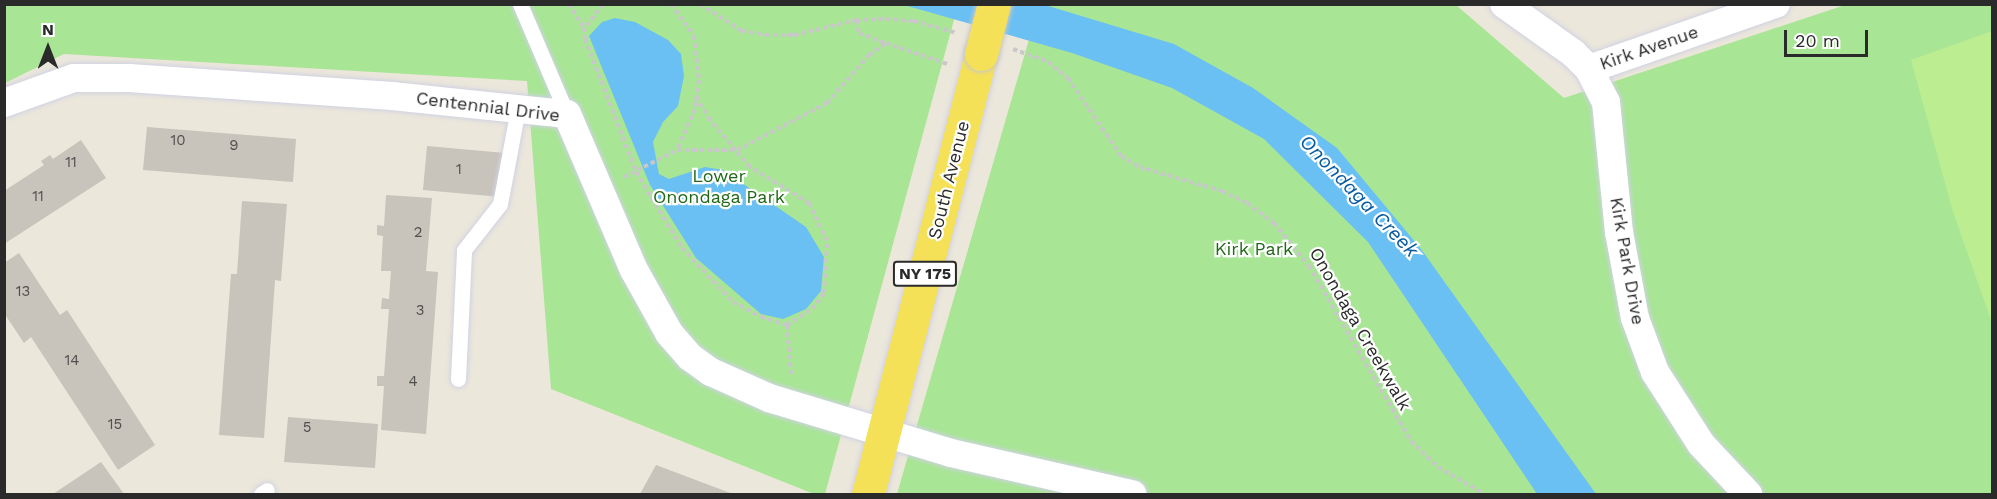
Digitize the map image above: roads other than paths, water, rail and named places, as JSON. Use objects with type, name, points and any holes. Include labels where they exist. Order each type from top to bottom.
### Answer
[{"type":"main road","name":"South Avenue","points":[[868,495],[986,46],[994,4]]},
{"type":"street","name":"Kirk Avenue","points":[[1504,4],[1573,53],[1589,69],[1776,4]]},
{"type":"street","name":"Kirk Park Drive","points":[[1589,69],[1606,102],[1619,232],[1635,318],[1655,372],[1701,444],[1748,495]]},
{"type":"street","name":"Centennial Drive","points":[[4,103],[74,78],[129,78],[567,114],[634,270],[669,333],[690,357],[711,372],[769,398],[951,453],[1132,495]]},
{"type":"lane","points":[[520,4],[567,114]]},
{"type":"lane","points":[[458,379],[464,250],[500,204],[518,109]]},
{"type":"water","name":"Onondaga Creek","points":[[904,5],[1045,5],[1174,44],[1253,88],[1337,148],[1421,249],[1596,494],[1537,494],[1368,242],[1264,139],[1172,88],[1072,53]]},
{"type":"water","points":[[615,18],[635,22],[668,40],[681,54],[684,76],[678,106],[663,122],[653,142],[659,174],[669,179],[705,167],[723,170],[806,227],[824,257],[821,291],[806,309],[783,319],[761,314],[696,258],[650,185],[589,36],[602,22]]},
{"type":"park label","name":"Lower Onondaga Park","points":[[719,187]]},
{"type":"park label","name":"Kirk Park","points":[[1254,249]]}]
